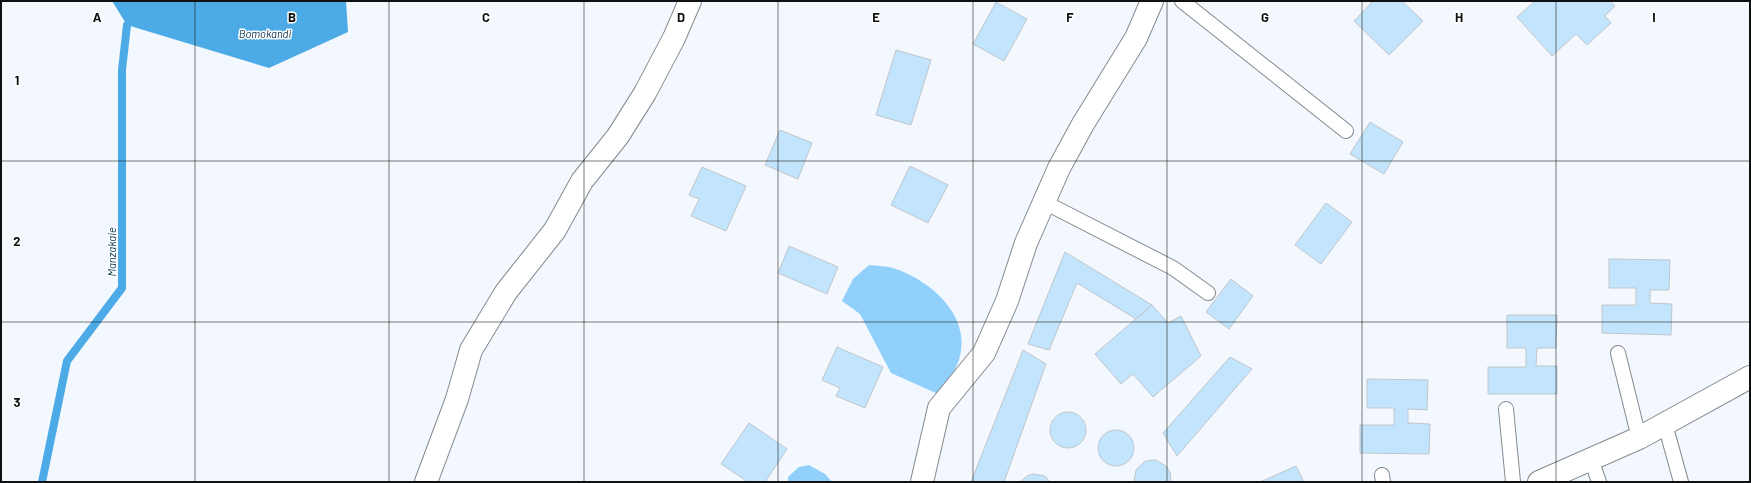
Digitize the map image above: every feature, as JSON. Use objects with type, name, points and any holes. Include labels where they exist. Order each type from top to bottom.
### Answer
[{"type":"street","points":[[426,482],[457,399],[472,350],[506,292],[555,230],[582,181],[618,136],[645,93],[674,38],[690,1]]},
{"type":"street","points":[[922,482],[940,408],[984,353],[1007,301],[1026,243],[1059,168],[1083,124],[1136,38],[1152,1]]},
{"type":"street","points":[[1539,482],[1639,438],[1750,377]]},
{"type":"lane","points":[[1182,1],[1346,131]]},
{"type":"lane","points":[[1044,202],[1173,268],[1208,293]]},
{"type":"lane","points":[[1618,352],[1639,438]]},
{"type":"lane","points":[[1506,409],[1513,482]]},
{"type":"lane","points":[[1664,424],[1681,482]]},
{"type":"lane","points":[[1591,459],[1599,482]]},
{"type":"shaded area","points":[[869,265],[893,268],[921,281],[946,302],[954,315],[960,329],[962,344],[959,360],[938,394],[891,373],[860,314],[842,301],[853,279]]},
{"type":"shaded area","points":[[809,465],[825,474],[832,482],[788,482],[788,477],[799,467]]},
{"type":"water","name":"Bomokandi","points":[[112,1],[346,1],[348,32],[269,68],[127,25]]},
{"type":"building","points":[[1373,1],[1402,1],[1423,21],[1389,55],[1354,21]]},
{"type":"building","points":[[1535,1],[1610,1],[1615,6],[1605,16],[1611,23],[1587,45],[1576,34],[1552,56],[1517,17]]},
{"type":"building","points":[[996,2],[1027,19],[1004,61],[973,44]]},
{"type":"building","points":[[896,50],[931,60],[911,125],[876,115]]},
{"type":"building","points":[[1370,122],[1403,142],[1384,174],[1350,154]]},
{"type":"building","points":[[780,130],[812,143],[798,179],[765,165]]},
{"type":"building","points":[[910,166],[948,185],[928,223],[891,205]]},
{"type":"building","points":[[702,167],[746,186],[726,231],[691,216],[699,199],[689,195]]},
{"type":"building","points":[[1326,203],[1352,222],[1321,264],[1295,245]]},
{"type":"building","points":[[789,246],[838,267],[827,294],[778,273]]},
{"type":"building","points":[[1065,252],[1152,305],[1136,319],[1077,283],[1049,350],[1028,344]]},
{"type":"building","points":[[1609,259],[1670,260],[1669,290],[1650,290],[1650,303],[1672,304],[1671,335],[1602,333],[1602,305],[1636,305],[1636,288],[1609,288]]},
{"type":"building","points":[[1231,279],[1253,296],[1229,329],[1206,312]]},
{"type":"building","points":[[1152,305],[1168,323],[1181,316],[1201,356],[1153,397],[1133,374],[1121,384],[1095,354]]},
{"type":"building","points":[[1507,315],[1557,315],[1556,348],[1537,348],[1536,366],[1557,366],[1557,394],[1488,394],[1488,367],[1526,367],[1526,348],[1507,348]]},
{"type":"building","points":[[837,347],[883,367],[865,408],[836,396],[840,388],[822,380]]},
{"type":"building","points":[[1023,350],[1046,364],[1004,482],[971,482]]},
{"type":"building","points":[[1230,357],[1252,369],[1177,456],[1163,433]]},
{"type":"building","points":[[1367,379],[1428,380],[1427,410],[1408,409],[1408,423],[1430,424],[1429,454],[1360,453],[1360,425],[1394,425],[1394,408],[1367,408]]},
{"type":"building","points":[[1072,412],[1081,417],[1085,423],[1085,437],[1081,443],[1072,448],[1064,448],[1055,443],[1051,437],[1050,426],[1055,417],[1061,413]]},
{"type":"building","points":[[749,423],[787,449],[765,482],[748,482],[721,464]]},
{"type":"building","points":[[1120,430],[1129,435],[1133,441],[1133,455],[1129,461],[1120,466],[1112,466],[1103,461],[1099,455],[1098,444],[1103,435],[1109,431]]},
{"type":"building","points":[[1156,460],[1166,466],[1170,472],[1171,482],[1134,482],[1136,470],[1144,462]]},
{"type":"building","points":[[1296,466],[1304,482],[1260,482]]},
{"type":"building","points":[[1033,474],[1045,476],[1050,482],[1020,482],[1027,476]]},
{"type":"waterway","name":"Manzakaie","points":[[42,482],[67,361],[122,288],[122,70],[127,25]]}]
